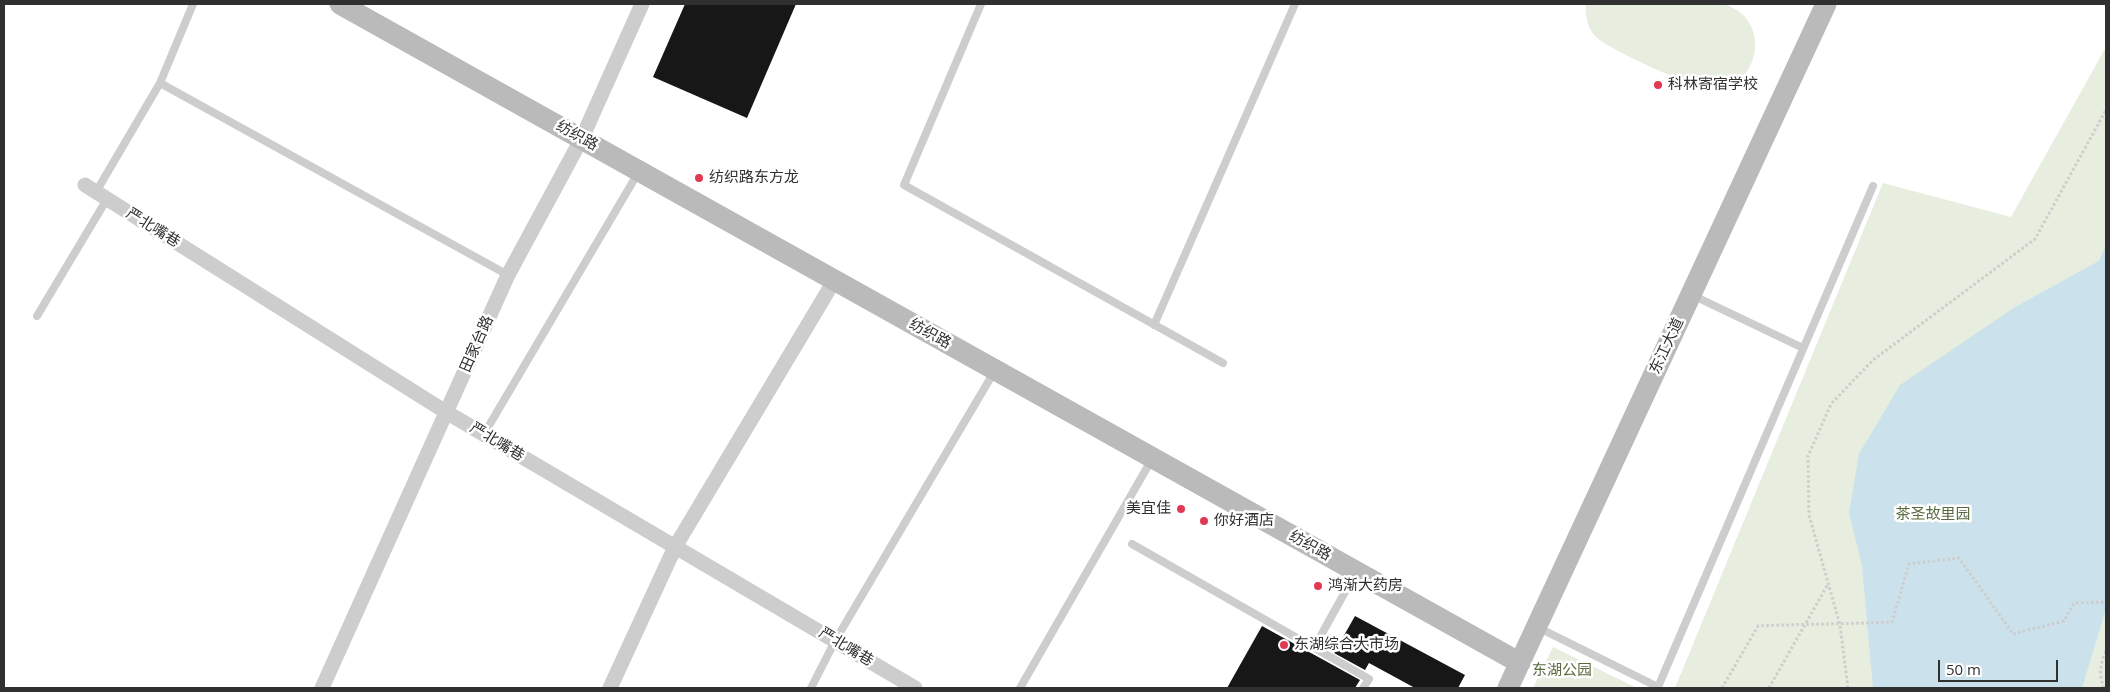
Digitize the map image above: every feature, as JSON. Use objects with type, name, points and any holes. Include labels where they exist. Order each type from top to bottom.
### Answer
[{"type":"street","name":"田家台路","points":[[322,688],[508,275],[582,138],[642,4]]},
{"type":"street","name":"东江大道","points":[[1508,688],[1826,4]]},
{"type":"street","name":"纺织路","points":[[350,6],[834,281],[1520,663]]},
{"type":"street","name":"严北嘴巷","points":[[96,192],[446,412],[914,688]]},
{"type":"street","points":[[610,688],[676,547],[834,281]]},
{"type":"lane","points":[[37,316],[96,192],[160,83],[194,4]]},
{"type":"lane","points":[[981,4],[904,185],[1223,364]]},
{"type":"lane","points":[[1154,325],[1295,4]]},
{"type":"lane","points":[[160,83],[508,275]]},
{"type":"lane","points":[[484,434],[639,170]]},
{"type":"lane","points":[[1537,627],[1658,687],[1873,186]]},
{"type":"lane","points":[[1691,294],[1804,348]]},
{"type":"lane","points":[[811,688],[835,642],[995,371]]},
{"type":"lane","points":[[1020,688],[1152,459]]},
{"type":"lane","points":[[1132,544],[1369,679],[1363,688]]},
{"type":"lane","points":[[1314,648],[1356,572]]},
{"type":"path","points":[[1848,688],[1840,625],[1809,515],[1808,456],[1831,404],[1873,360],[2035,239],[2106,110]]},
{"type":"path","points":[[1722,688],[1758,626],[1892,622],[1910,564],[1959,558],[2013,634],[2064,621],[2074,603],[2106,602]]},
{"type":"path","points":[[1769,688],[1829,584]]},
{"type":"path","points":[[2104,688],[2100,679],[2102,658],[2106,651]]},
{"type":"green space","points":[[1586,4],[1724,4],[1741,13],[1752,28],[1755,38],[1753,59],[1742,77],[1733,84],[1723,88],[1703,88],[1662,72],[1601,41],[1595,36],[1588,25]]},
{"type":"green space","name":"茶圣故里园","points":[[2106,47],[2106,688],[1675,688],[1883,183],[2011,217]]},
{"type":"green space","name":"东湖公园","points":[[1553,647],[1637,688],[1533,688]]},
{"type":"water","points":[[2106,245],[2106,609],[2082,688],[1873,688],[1862,566],[1849,513],[1859,454],[1900,385],[2015,307],[2099,261]]},
{"type":"building","points":[[685,4],[796,4],[747,118],[653,77]]},
{"type":"building","points":[[1355,616],[1465,675],[1458,688],[1415,688],[1369,663],[1365,670],[1334,653]]},
{"type":"building","name":"东湖综合大市场","points":[[1262,626],[1360,680],[1355,688],[1227,688]]},
{"type":"place","name":"科林寄宿学校","points":[[1658,85]]},
{"type":"place","name":"纺织路东方龙","points":[[699,178]]},
{"type":"place","name":"美宜佳","points":[[1181,509]]},
{"type":"place","name":"你好酒店","points":[[1204,521]]},
{"type":"place","name":"鸿渐大药房","points":[[1318,586]]},
{"type":"place","name":"东湖综合大市场","points":[[1284,645]]}]
